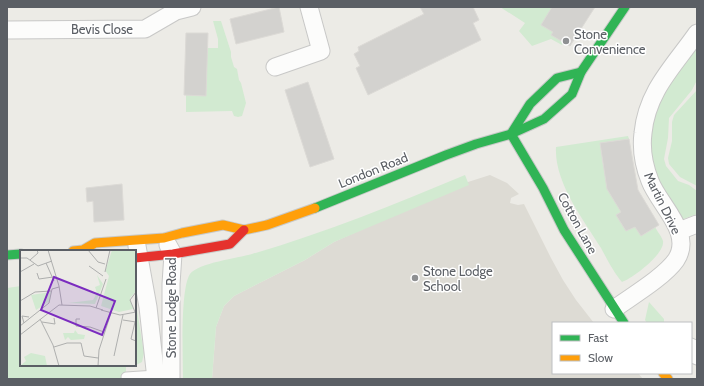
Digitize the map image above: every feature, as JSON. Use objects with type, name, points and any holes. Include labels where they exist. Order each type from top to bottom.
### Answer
[{"type":"main road","name":"London Road","points":[[82,250],[96,244],[164,238],[223,225],[244,230],[267,225],[317,207],[446,155],[476,144],[511,134],[544,119],[572,94],[580,72],[614,25],[625,7]]},
{"type":"main road","points":[[511,134],[530,104],[558,78],[580,72]]},
{"type":"main road","name":"Cotton Lane","points":[[511,134],[543,188],[564,230],[623,322]]},
{"type":"main road","points":[[137,258],[173,254],[230,244],[244,230]]},
{"type":"main road","points":[[7,255],[20,254]]},
{"type":"street","name":"Bevis Close","points":[[7,30],[145,28],[176,11],[192,7]]},
{"type":"street","points":[[275,67],[321,51],[308,7]]},
{"type":"street","name":"Martin Drive","points":[[614,309],[654,280],[675,261],[681,249],[679,232],[650,181],[644,156],[643,134],[648,110],[655,92],[666,73],[697,33]]},
{"type":"street","points":[[679,232],[697,224]]},
{"type":"street","name":"Stone Lodge Road","points":[[161,378],[173,254],[164,238]]},
{"type":"street","name":"Stone Lodge Road","points":[[137,240],[137,258],[148,306],[161,378]]},
{"type":"lane","points":[[126,378],[161,378]]},
{"type":"shaded area","name":"Stone Lodge School","points":[[490,175],[507,183],[519,194],[511,198],[510,203],[518,205],[524,204],[563,280],[593,322],[552,322],[552,374],[639,374],[643,379],[212,379],[216,327],[224,306],[234,296],[305,260],[334,242],[468,182]]},
{"type":"green space","points":[[500,7],[569,7],[552,35],[564,43],[562,45],[551,39],[532,46],[519,31],[525,23]]},
{"type":"green space","points":[[213,21],[221,21],[234,67],[237,69],[246,103],[242,116],[234,116],[232,111],[186,112],[186,95],[206,96],[207,48],[218,48],[218,39]]},
{"type":"green space","points":[[697,45],[697,80],[692,90],[669,118],[668,138],[664,159],[666,166],[678,181],[689,185],[697,191],[697,214],[681,220],[654,173],[650,144],[655,111],[674,75]]},
{"type":"green space","points":[[697,90],[697,186],[680,177],[669,164],[668,158],[672,141],[672,122],[674,115]]},
{"type":"green space","points":[[628,136],[629,139],[600,143],[603,165],[609,164],[621,212],[616,215],[626,231],[635,227],[641,236],[655,227],[663,241],[659,252],[654,259],[640,271],[622,282],[613,270],[571,200],[560,173],[556,147]]},
{"type":"green space","points":[[465,175],[469,185],[334,242],[305,260],[234,296],[224,306],[216,327],[212,379],[183,379],[183,308],[187,282],[190,274],[194,270],[219,261],[252,254],[306,237]]},
{"type":"green space","points":[[20,286],[20,366],[126,366],[126,379],[7,379],[7,288]]},
{"type":"green space","points":[[649,302],[664,319],[664,322],[646,322],[645,320]]},
{"type":"green space","points":[[136,304],[144,353],[142,362],[136,365]]},
{"type":"building","points":[[279,7],[284,32],[236,44],[230,19]]},
{"type":"building","points":[[420,7],[473,7],[479,20],[473,23],[481,40],[368,95],[356,68],[360,66],[354,54],[359,51],[358,47],[424,14]]},
{"type":"building","points":[[552,7],[595,7],[570,46],[551,35],[553,32],[541,25]]},
{"type":"building","points":[[186,33],[208,33],[206,96],[184,95]]},
{"type":"building","points":[[308,82],[334,159],[310,167],[285,90]]},
{"type":"building","points":[[629,139],[638,190],[659,225],[641,236],[635,227],[626,231],[616,215],[621,212],[607,189],[600,143]]},
{"type":"building","points":[[122,184],[124,220],[94,222],[93,201],[87,202],[86,188]]},
{"type":"traffic: fast","points":[[315,208],[446,155],[476,144],[511,134],[544,119],[572,94],[581,72],[625,7]]},
{"type":"traffic: fast","points":[[511,134],[530,104],[557,78],[581,72]]},
{"type":"traffic: fast","points":[[511,134],[543,188],[564,230],[623,322]]},
{"type":"traffic: fast","points":[[7,255],[20,254]]},
{"type":"traffic: slow","points":[[83,250],[95,243],[164,238],[223,225],[244,230],[267,225],[315,208]]},
{"type":"traffic: slow","points":[[664,374],[668,379]]},
{"type":"traffic: jam","points":[[136,258],[173,254],[230,244],[244,230]]},
{"type":"place","name":"Stone Convenience","points":[[566,41]]},
{"type":"place","name":"Stone Lodge School","points":[[415,278]]}]
